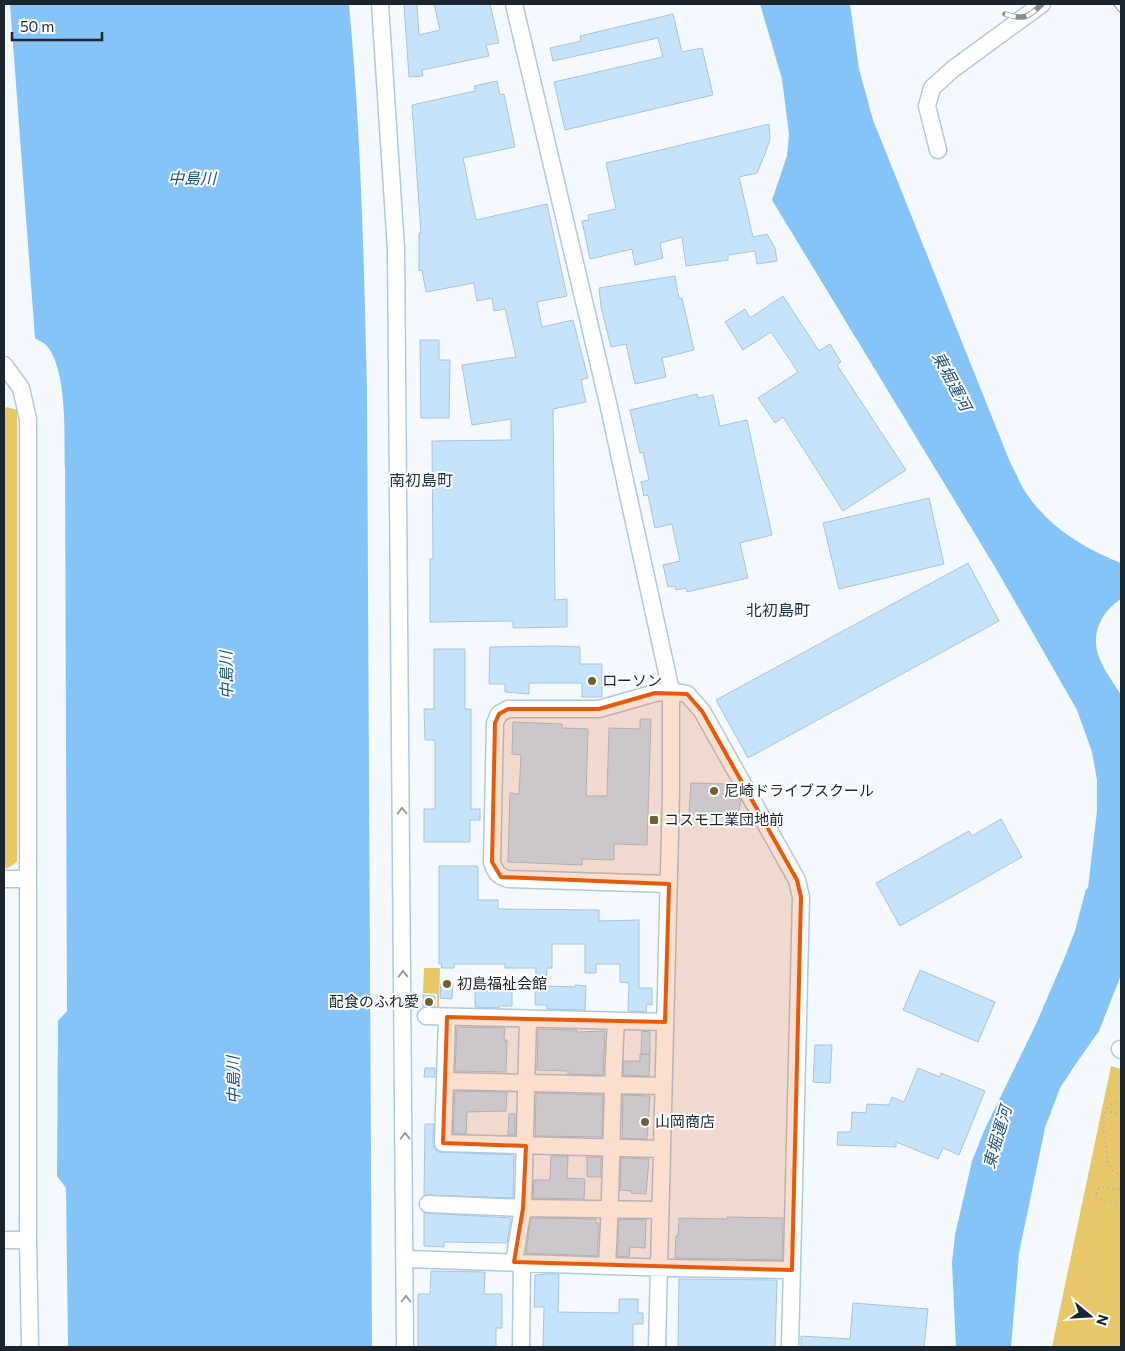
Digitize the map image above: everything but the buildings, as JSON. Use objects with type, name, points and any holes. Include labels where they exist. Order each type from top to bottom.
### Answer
[{"type":"street","points":[[380,4],[396,249],[406,1259],[405,1347]]},
{"type":"street","points":[[514,4],[608,403],[671,691],[669,884],[656,1347]]},
{"type":"street","points":[[938,150],[926,106],[932,88],[954,69],[1042,4]]},
{"type":"street","points":[[4,365],[21,388],[28,419],[28,1240],[30,1347]]},
{"type":"street","points":[[669,884],[508,879],[501,877],[495,871],[492,862],[495,724],[499,714],[508,709],[599,709],[655,693],[671,691],[687,694],[702,712],[797,880],[801,891],[790,1347]]},
{"type":"street","points":[[4,879],[28,879]]},
{"type":"street","points":[[426,1016],[665,1022]]},
{"type":"street","points":[[446,1017],[443,1144],[661,1149]]},
{"type":"street","points":[[521,1347],[518,1262],[526,1146],[528,1019]]},
{"type":"street","points":[[607,1265],[612,1086],[616,1021]]},
{"type":"street","points":[[444,1081],[663,1086]]},
{"type":"street","points":[[428,1204],[523,1208],[660,1210]]},
{"type":"street","points":[[4,1240],[28,1240]]},
{"type":"street","points":[[406,1259],[792,1270]]},
{"type":"path","points":[[1121,1101],[1112,1103],[1107,1107],[1103,1118],[1107,1160],[1110,1166],[1121,1175]]},
{"type":"path","points":[[1111,1112],[1121,1114]]},
{"type":"path","points":[[1116,1203],[1096,1198],[1098,1189],[1104,1186],[1121,1190]]},
{"type":"highlighted area","points":[[655,693],[687,694],[702,711],[797,880],[801,897],[792,1270],[514,1262],[523,1208],[526,1146],[443,1143],[447,1017],[665,1022],[669,884],[501,877],[492,862],[495,723],[499,714],[508,709],[599,709]]},
{"type":"shaded area","points":[[7,407],[17,410],[17,862],[8,868],[4,868],[4,410]]},
{"type":"shaded area","points":[[424,968],[440,968],[439,1007],[437,1007],[437,994],[423,993]]},
{"type":"shaded area","points":[[1111,1066],[1121,1069],[1121,1347],[1052,1347]]},
{"type":"water","name":"中島川","points":[[10,4],[349,4],[359,149],[367,391],[372,1347],[68,1347],[66,1188],[57,1176],[58,1021],[67,1011],[64,421],[58,369],[45,344],[35,338]]},
{"type":"water","name":"東堀運河","points":[[760,4],[850,4],[859,69],[873,120],[1010,462],[1033,503],[1055,525],[1080,543],[1121,563],[1121,599],[1103,617],[1096,640],[1101,662],[1121,695],[1121,975],[1099,1031],[1060,1088],[1045,1128],[1019,1253],[1011,1347],[956,1347],[952,1263],[955,1235],[972,1161],[984,1131],[1036,1024],[1064,959],[1075,931],[1086,889],[1088,888],[1097,811],[1097,780],[1092,752],[1077,710],[995,567],[772,200],[787,156],[789,134],[782,79]]},
{"type":"railway","points":[[1005,14],[1016,17],[1029,15],[1042,4]]},
{"type":"railway","points":[[1116,4],[1121,10]]},
{"type":"place","name":"ローソン","points":[[592,681]]},
{"type":"place","name":"尼崎ドライブスクール","points":[[714,791]]},
{"type":"place","name":"コスモ工業団地前","points":[[654,820]]},
{"type":"place","name":"初島福祉会館","points":[[447,984]]},
{"type":"place","name":"配食のふれ愛","points":[[429,1002]]},
{"type":"place","name":"山岡商店","points":[[645,1122]]},
{"type":"district","name":"南初島町","points":[[421,480]]},
{"type":"district","name":"北初島町","points":[[778,610]]}]
